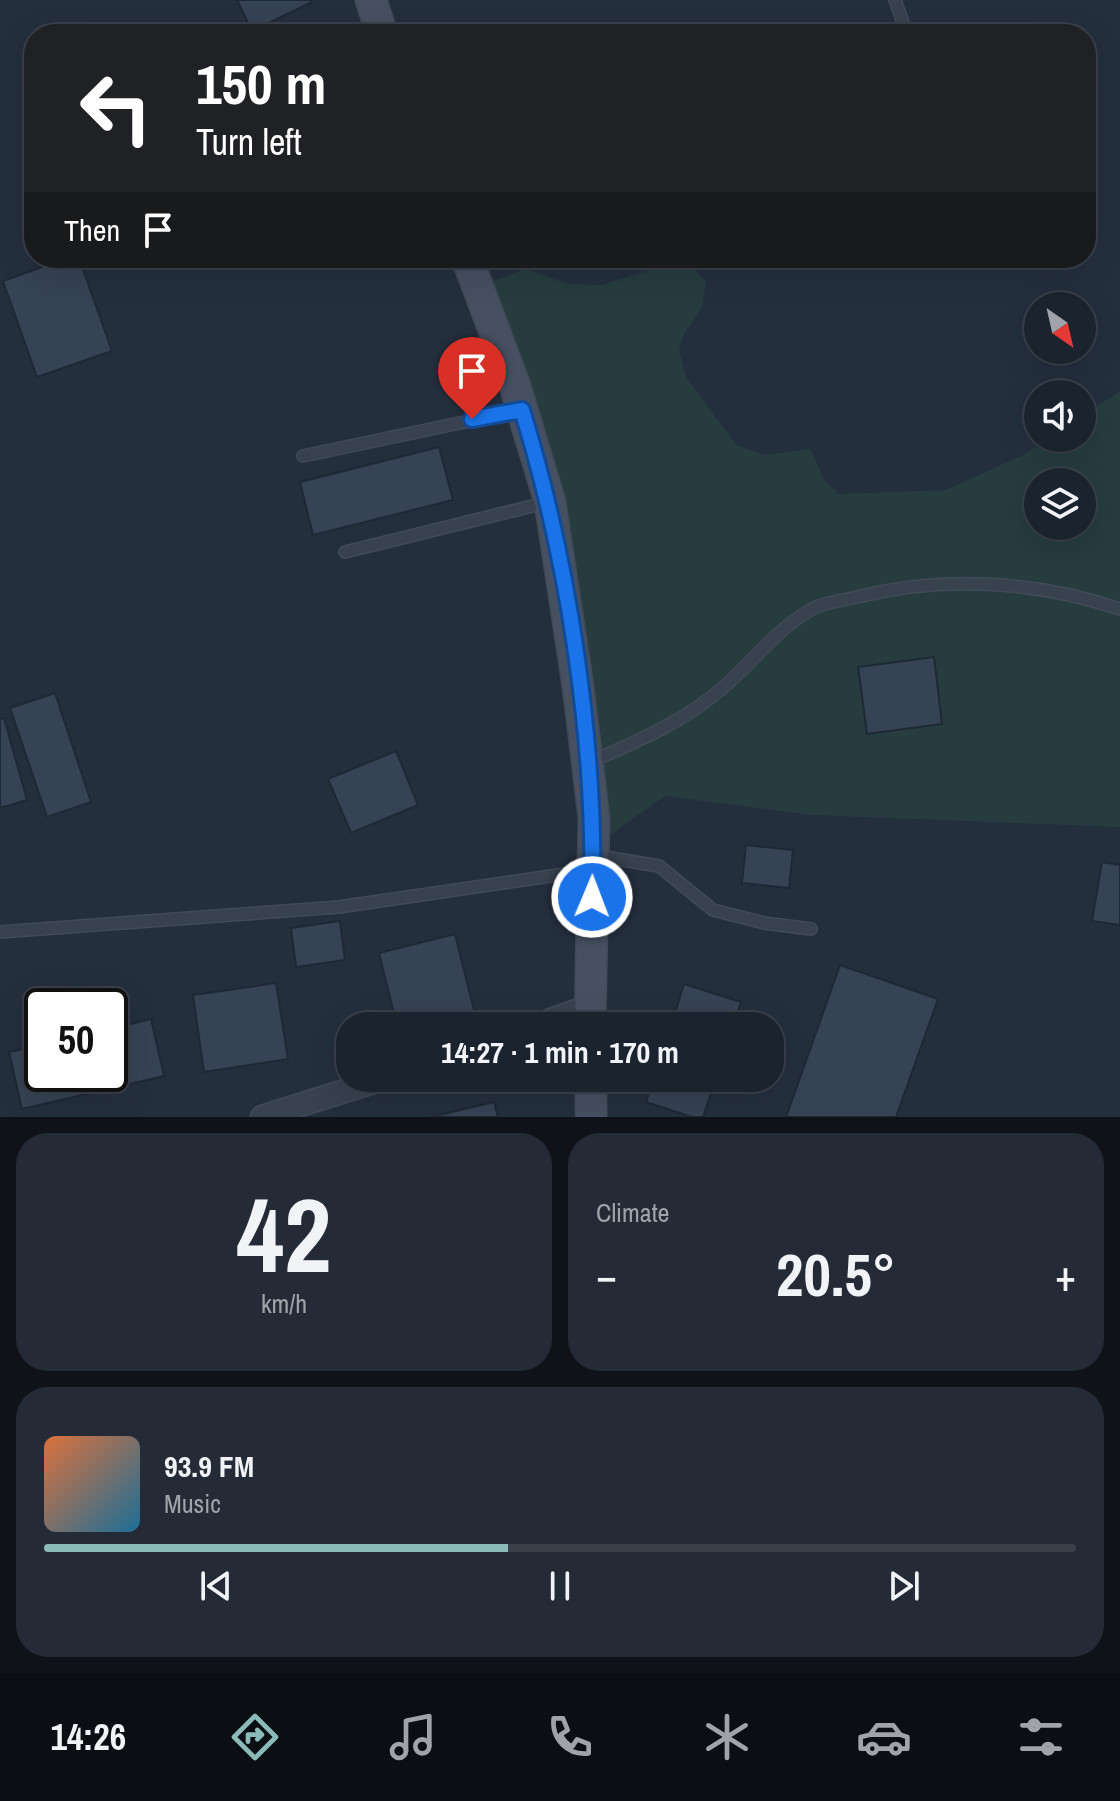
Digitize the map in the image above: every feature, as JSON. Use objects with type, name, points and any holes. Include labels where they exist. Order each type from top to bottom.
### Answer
[{"type":"main road","points":[[371,0],[379,24]]},
{"type":"main road","points":[[471,268],[522,410],[550,502],[594,818],[590,1012]]},
{"type":"main road","points":[[591,1092],[591,1117]]},
{"type":"street","points":[[262,1117],[341,1092]]},
{"type":"lane","points":[[895,0],[903,24]]},
{"type":"lane","points":[[303,456],[522,410]]},
{"type":"lane","points":[[345,552],[550,502]]},
{"type":"lane","points":[[587,764],[655,732],[719,691],[778,633],[818,607],[897,586],[986,583],[1084,597],[1120,609]]},
{"type":"lane","points":[[0,932],[339,907],[593,862],[659,866],[713,910],[764,923],[811,929]]},
{"type":"green space","points":[[657,268],[693,268],[706,280],[702,308],[684,334],[679,350],[686,377],[736,445],[764,455],[810,449],[825,481],[837,491],[836,494],[946,490],[1027,452],[1096,452],[1096,407],[1120,391],[1120,827],[813,815],[665,796],[598,843],[573,651],[479,286],[525,269],[569,284],[602,285]]},
{"type":"building","points":[[237,0],[312,2],[266,24],[249,24]]},
{"type":"building","points":[[39,268],[83,268],[112,351],[37,377],[3,281]]},
{"type":"building","points":[[439,447],[453,500],[313,535],[300,482]]},
{"type":"building","points":[[934,657],[942,724],[867,734],[858,667]]},
{"type":"building","points":[[55,693],[91,802],[47,817],[10,708]]},
{"type":"building","points":[[4,718],[27,800],[0,808],[0,719]]},
{"type":"building","points":[[396,751],[418,805],[351,833],[328,779]]},
{"type":"building","points":[[746,845],[793,850],[789,888],[742,883]]},
{"type":"building","points":[[1102,862],[1120,865],[1120,925],[1092,921]]},
{"type":"building","points":[[340,921],[345,960],[296,967],[291,928]]},
{"type":"building","points":[[455,934],[474,1012],[394,1012],[379,953]]},
{"type":"building","points":[[840,965],[938,999],[896,1117],[786,1117]]},
{"type":"building","points":[[276,983],[288,1059],[204,1072],[193,995]]},
{"type":"building","points":[[684,984],[741,1002],[738,1012],[675,1012]]},
{"type":"building","points":[[151,1019],[164,1076],[128,1084],[128,1025]]},
{"type":"building","points":[[24,1049],[24,1092],[95,1092],[22,1109],[9,1052]]},
{"type":"building","points":[[649,1092],[711,1092],[703,1117],[692,1117],[646,1102]]},
{"type":"building","points":[[494,1102],[498,1117],[431,1117]]},
{"type":"route","points":[[472,419],[522,410],[550,502],[594,818],[592,897]]}]
